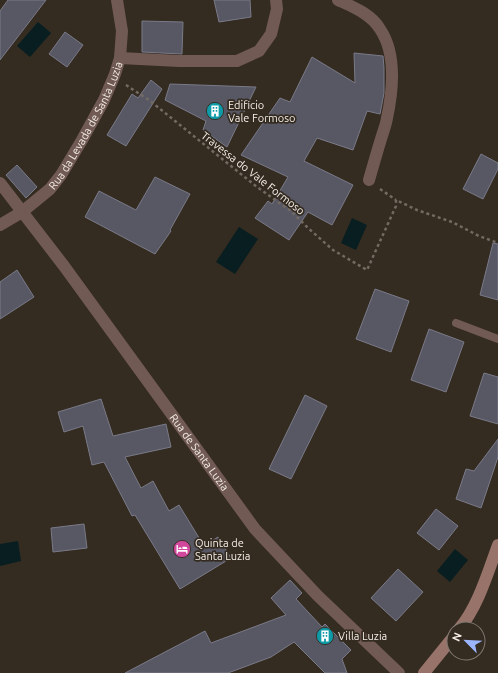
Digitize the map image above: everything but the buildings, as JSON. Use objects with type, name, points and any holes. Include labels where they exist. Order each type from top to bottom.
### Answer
[{"type":"street","name":"Rua da Levada de Santa Luzia","points":[[0,225],[22,212],[50,189],[61,175],[96,116],[115,74],[120,58],[122,31],[117,0]]},
{"type":"street","points":[[120,58],[179,61],[237,61],[259,51],[271,34],[277,9],[276,0]]},
{"type":"street","points":[[338,0],[362,12],[373,20],[380,29],[389,46],[392,60],[391,89],[387,119],[368,180]]},
{"type":"street","name":"Rua de Santa Luzia","points":[[0,183],[64,266],[256,529],[318,596],[399,673]]},
{"type":"street","points":[[466,621],[482,588],[498,545]]},
{"type":"street","points":[[424,673],[446,646]]},
{"type":"lane","points":[[456,323],[498,340]]},
{"type":"path","name":"Travessa do Vale Formoso","points":[[115,74],[257,188],[291,211],[333,250],[367,270],[396,206],[396,200],[417,210],[452,222],[498,243]]},
{"type":"water","points":[[38,22],[51,33],[30,57],[17,46]]},
{"type":"water","points":[[352,218],[367,225],[356,250],[341,243]]},
{"type":"water","points":[[239,227],[258,239],[235,274],[216,262]]},
{"type":"water","points":[[18,541],[21,561],[0,566],[0,544]]},
{"type":"water","points":[[455,549],[468,560],[450,582],[437,571]]},
{"type":"place","name":"Edificio Vale Formoso","points":[[215,111]]},
{"type":"place","name":"Quinta de Santa Luzia","points":[[182,549]]},
{"type":"place","name":"Villa Luzia","points":[[325,636]]}]
